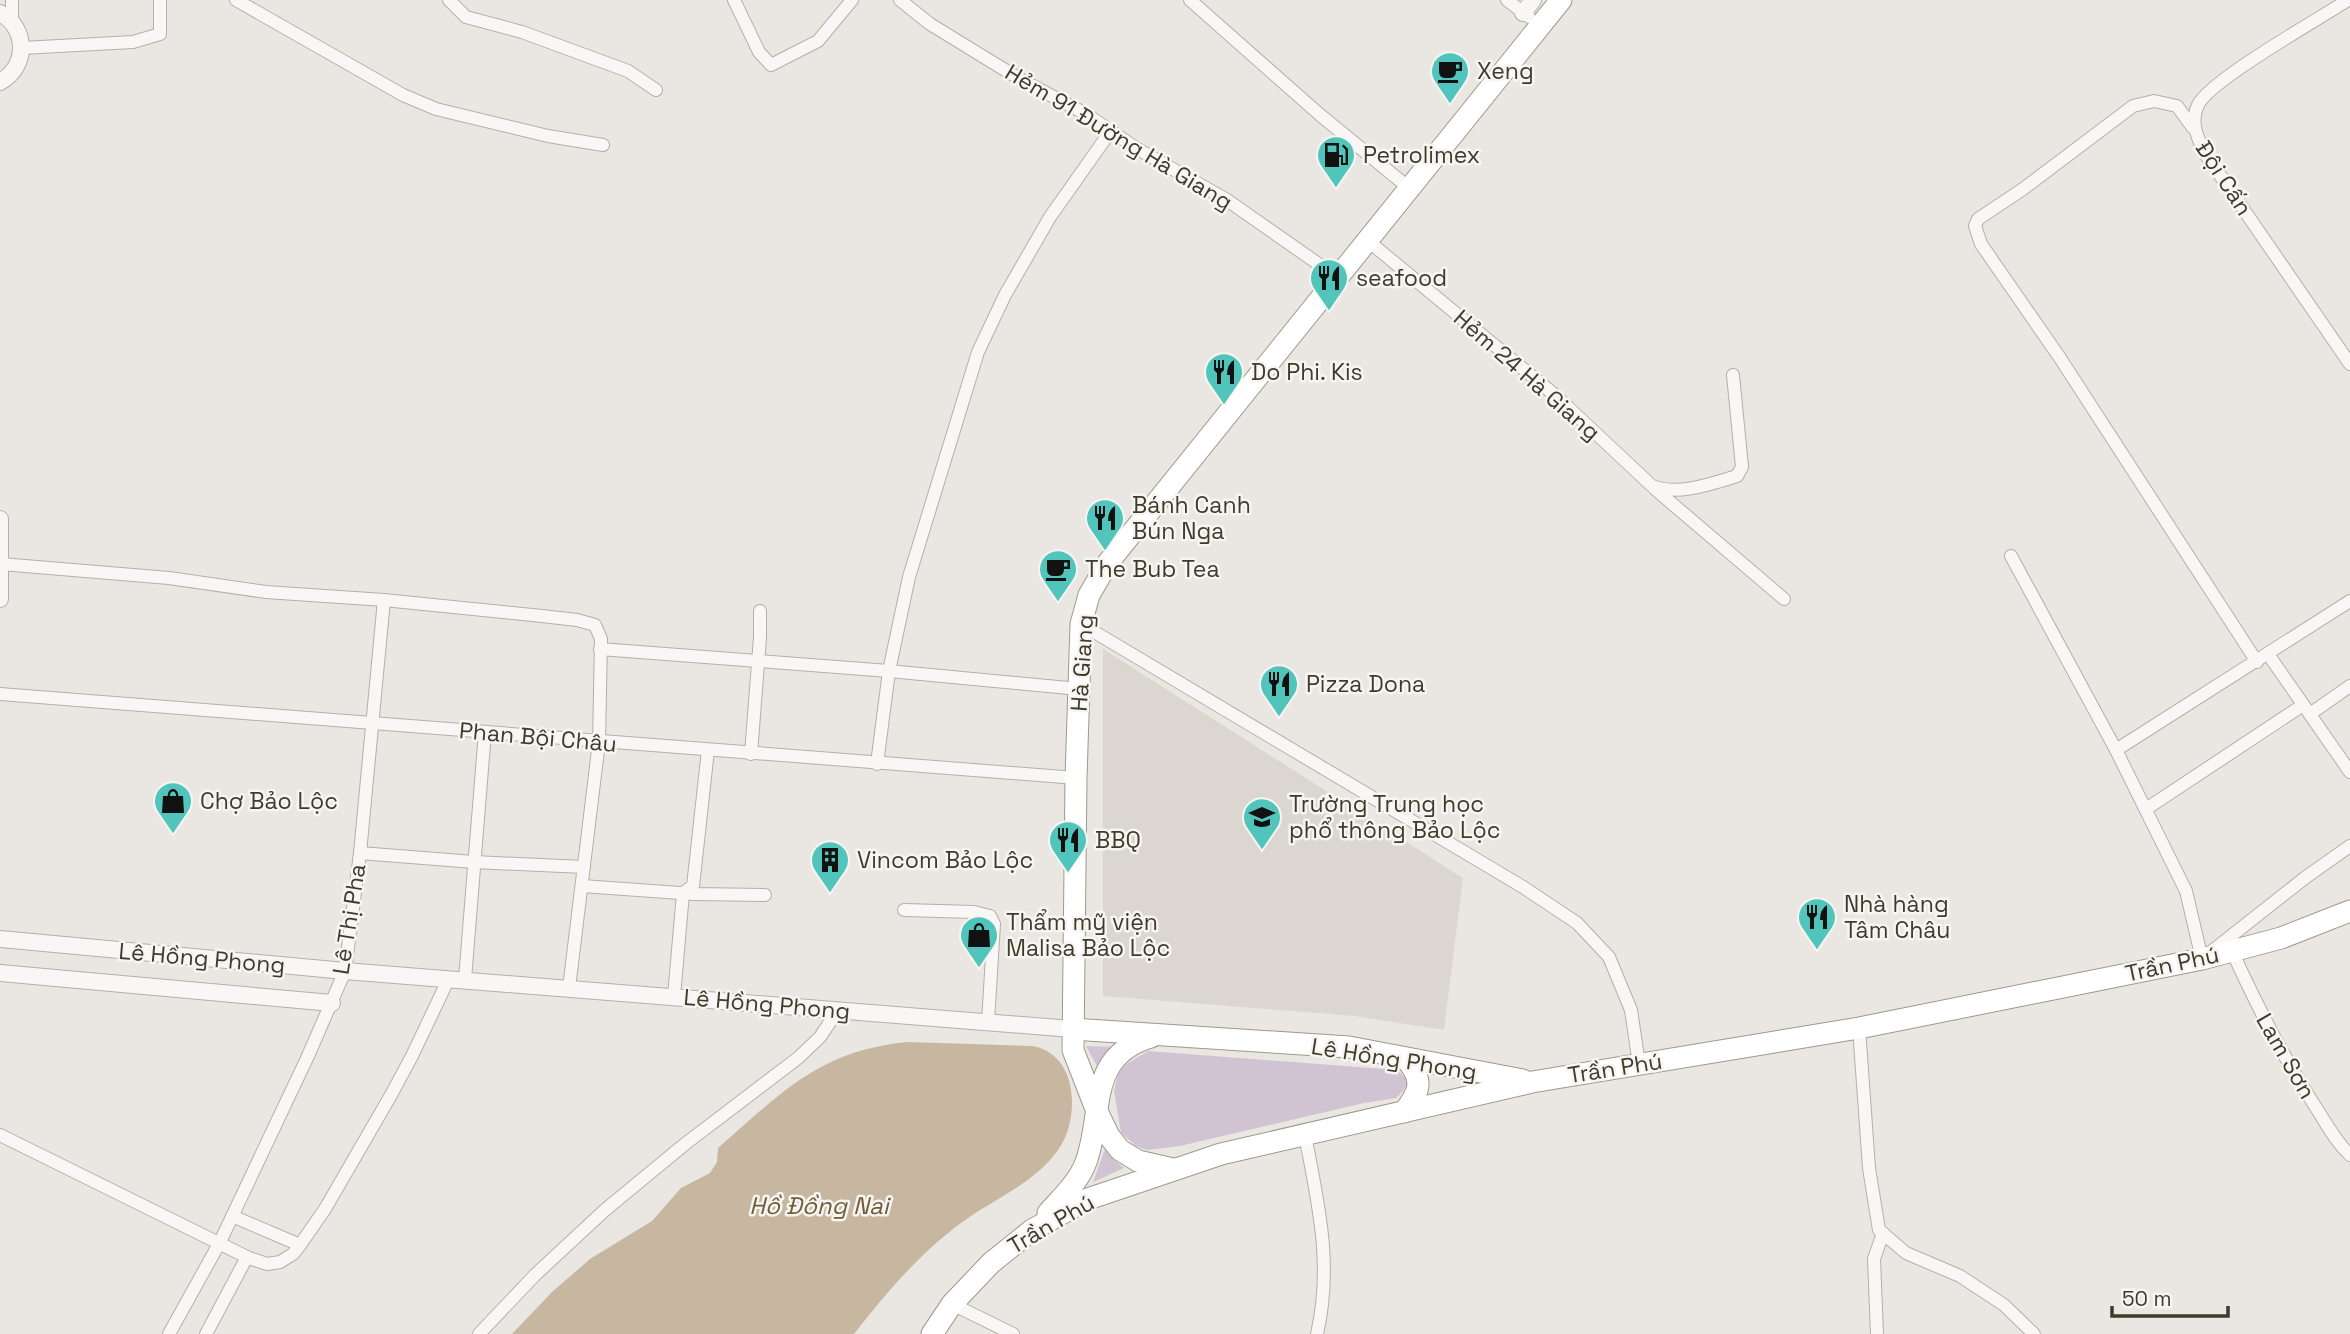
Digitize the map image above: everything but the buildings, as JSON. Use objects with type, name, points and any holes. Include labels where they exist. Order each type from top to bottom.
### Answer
[{"type":"highway","name":"Hà Giang","points":[[1174,1169],[1138,1161],[1120,1150],[1109,1136],[1096,1109],[1073,1050],[1076,778],[1081,624],[1089,595],[1107,564],[1561,0]]},
{"type":"highway","name":"Trần Phú","points":[[932,1334],[951,1304],[1001,1253],[1032,1230],[1088,1199],[1221,1154],[1532,1082],[1859,1028],[2202,959],[2281,938],[2350,911]]},
{"type":"highway","name":"Lê Hồng Phong","points":[[1072,1029],[1349,1047],[1532,1082]]},
{"type":"highway","name":"Hà Giang","points":[[1032,1230],[1065,1195],[1085,1165],[1091,1147],[1100,1087],[1108,1068],[1121,1052],[1138,1041],[1157,1036]]},
{"type":"highway","points":[[1404,1112],[1418,1091],[1415,1069],[1405,1058]]},
{"type":"street","points":[[0,82],[17,66],[22,48],[21,39],[6,18],[12,0]]},
{"type":"street","points":[[22,48],[133,42],[160,34],[160,0]]},
{"type":"street","points":[[236,0],[391,88],[436,109],[548,136],[603,145]]},
{"type":"street","points":[[449,0],[467,16],[522,32],[628,71],[656,90]]},
{"type":"street","points":[[734,0],[759,52],[771,65],[818,41],[852,0]]},
{"type":"street","name":"Hẻm 91 Đường Hà Giang","points":[[900,0],[930,24],[1018,78],[1086,114],[1110,132],[1227,200],[1337,277]]},
{"type":"street","points":[[1190,0],[1319,114],[1409,188]]},
{"type":"street","points":[[1507,0],[1528,6],[1540,26]]},
{"type":"street","name":"Đội Cấn","points":[[2348,0],[2225,78],[2198,104],[2193,128],[2204,152],[2350,364]]},
{"type":"street","points":[[2193,128],[2177,106],[2154,101],[2133,106],[2023,189],[1978,219],[1976,232],[1980,244],[2262,658],[2306,709],[2350,772]]},
{"type":"street","points":[[877,764],[889,671],[909,577],[978,352],[1005,295],[1051,217],[1110,132]]},
{"type":"street","name":"Hẻm 24 Hà Giang","points":[[1367,240],[1556,396],[1652,486],[1784,599]]},
{"type":"street","points":[[1652,486],[1665,491],[1698,487],[1737,476],[1742,467],[1733,375]]},
{"type":"street","points":[[0,519],[0,599]]},
{"type":"street","points":[[2011,556],[2116,750],[2186,891],[2202,959],[2350,846]]},
{"type":"street","points":[[1,564],[169,578],[266,592],[384,600],[577,620],[595,625],[601,639],[599,741],[569,988]]},
{"type":"street","name":"Lê Thị Pha","points":[[169,1334],[220,1242],[345,971],[360,853],[370,723],[384,600]]},
{"type":"street","points":[[2116,750],[2350,601]]},
{"type":"street","points":[[751,754],[760,611]]},
{"type":"street","points":[[1081,624],[1523,887],[1577,923],[1609,957],[1631,1010],[1639,1064]]},
{"type":"street","points":[[600,649],[889,671],[1079,689]]},
{"type":"street","points":[[2146,809],[2306,709],[2350,686]]},
{"type":"street","name":"Phan Bội Châu","points":[[0,694],[1076,778]]},
{"type":"street","points":[[0,1135],[247,1256],[267,1264],[280,1262],[293,1254],[325,1209],[457,978],[474,862],[485,733]]},
{"type":"street","points":[[683,893],[693,887],[708,750]]},
{"type":"street","points":[[360,853],[584,867]]},
{"type":"street","points":[[582,886],[765,895]]},
{"type":"street","points":[[674,996],[683,893]]},
{"type":"street","points":[[904,910],[974,912],[990,916],[994,924],[988,1022]]},
{"type":"street","name":"Lê Hồng Phong","points":[[0,939],[345,971],[1072,1029]]},
{"type":"street","name":"Lam Sơn","points":[[2232,951],[2257,1006],[2301,1085],[2340,1145],[2350,1154]]},
{"type":"street","name":"Lê Hồng Phong","points":[[0,973],[331,1003]]},
{"type":"street","points":[[479,1334],[535,1275],[605,1210],[685,1144],[798,1058],[820,1037],[838,1010]]},
{"type":"street","points":[[1859,1028],[1869,1168],[1879,1230],[1906,1253],[1960,1276],[1982,1290],[2004,1305],[2034,1334]]},
{"type":"street","points":[[1305,1135],[1325,1253],[1317,1334]]},
{"type":"street","points":[[232,1216],[300,1245]]},
{"type":"street","points":[[1877,1334],[1874,1259],[1883,1233]]},
{"type":"street","points":[[206,1334],[247,1256]]},
{"type":"street","points":[[951,1304],[1013,1334]]},
{"type":"shaded area","name":"Trường Trung học phổ thông Bảo Lộc","points":[[1103,649],[1463,878],[1444,1030],[1354,1016],[1103,996]]},
{"type":"shaded area","points":[[1086,1046],[1116,1047],[1098,1068]]},
{"type":"shaded area","points":[[1148,1051],[1384,1069],[1399,1071],[1408,1082],[1396,1098],[1180,1146],[1147,1150],[1136,1146],[1121,1133],[1114,1091],[1118,1074],[1125,1065]]},
{"type":"shaded area","points":[[1106,1146],[1113,1159],[1124,1168],[1093,1182]]},
{"type":"water","name":"Hồ Đồng Nai","points":[[908,1042],[1032,1046],[1047,1051],[1059,1061],[1067,1074],[1071,1089],[1070,1121],[1065,1137],[1048,1162],[1025,1182],[973,1214],[931,1248],[891,1289],[854,1334],[512,1334],[552,1292],[590,1259],[652,1221],[681,1188],[710,1173],[717,1162],[718,1148],[783,1092],[804,1077],[850,1054]]},
{"type":"place","name":"Xeng","points":[[1450,105]]},
{"type":"place","name":"Petrolimex","points":[[1336,189]]},
{"type":"place","name":"seafood","points":[[1329,312]]},
{"type":"place","name":"Do Phi. Kis","points":[[1224,406]]},
{"type":"place","name":"Bánh Canh Bún Nga","points":[[1105,552]]},
{"type":"place","name":"The Bub Tea","points":[[1058,603]]},
{"type":"place","name":"Pizza Dona","points":[[1279,718]]},
{"type":"place","name":"Chợ Bảo Lộc","points":[[173,835]]},
{"type":"place","name":"Trường Trung học phổ thông Bảo Lộc","points":[[1262,851]]},
{"type":"place","name":"BBQ","points":[[1068,874]]},
{"type":"place","name":"Vincom Bảo Lộc","points":[[830,894]]},
{"type":"place","name":"Nhà hàng Tâm Châu","points":[[1817,951]]},
{"type":"place","name":"Thẩm mỹ viện Malisa Bảo Lộc","points":[[979,969]]}]
